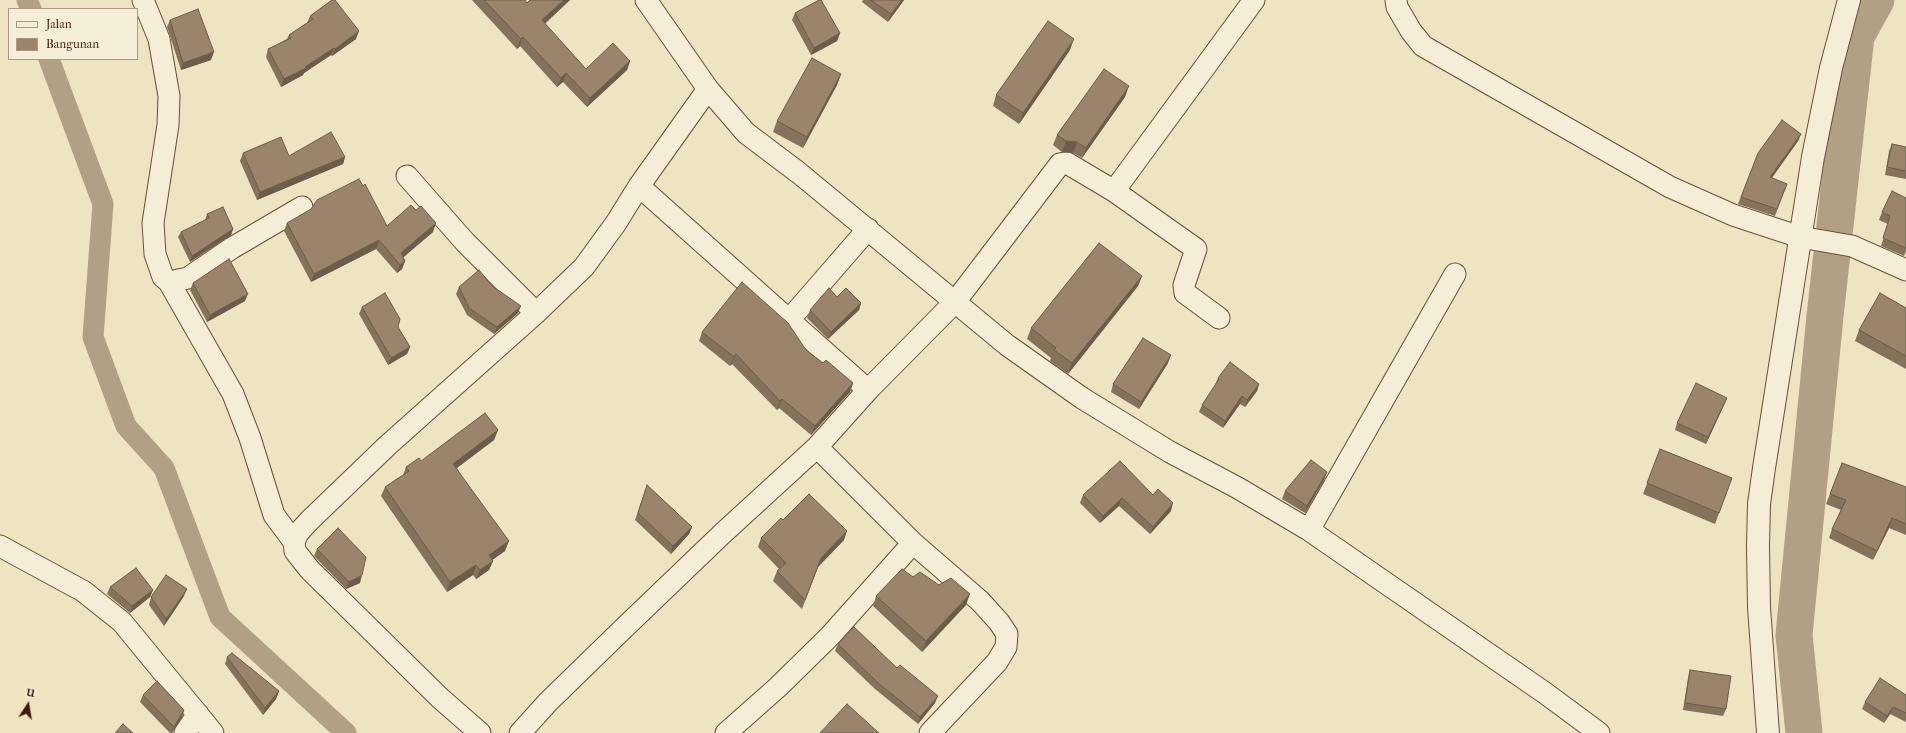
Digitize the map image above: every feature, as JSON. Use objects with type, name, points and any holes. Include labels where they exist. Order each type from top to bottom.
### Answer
[{"type":"street","points":[[143,0],[159,40],[169,96],[168,125],[153,223],[155,254],[163,277],[169,282],[233,394],[250,438],[274,514],[294,542],[295,551],[310,570],[440,698],[480,733]]},
{"type":"street","points":[[646,0],[708,89],[746,133],[868,229],[1008,345],[1082,398],[1170,452],[1238,488],[1309,530],[1545,693],[1599,733]]},
{"type":"street","points":[[1114,191],[1254,0]]},
{"type":"street","points":[[1396,0],[1397,7],[1411,31],[1423,46],[1670,187],[1733,215],[1806,238],[1845,245],[1906,270]]},
{"type":"street","points":[[1768,733],[1759,607],[1759,504],[1764,468],[1806,238],[1813,157],[1831,68],[1849,0]]},
{"type":"street","points":[[294,542],[298,533],[310,520],[382,450],[536,313],[584,267],[708,89]]},
{"type":"street","points":[[520,733],[548,702],[628,623],[817,447],[868,390],[955,302],[1060,164],[1067,163],[1114,191],[1196,249],[1184,285],[1185,293],[1219,318]]},
{"type":"street","points":[[407,176],[465,242],[536,313]]},
{"type":"street","points":[[639,186],[868,390]]},
{"type":"street","points":[[169,282],[188,278],[232,248],[302,207]]},
{"type":"street","points":[[789,320],[868,229]]},
{"type":"street","points":[[1309,530],[1455,274]]},
{"type":"street","points":[[817,447],[912,543],[980,601],[999,622],[1007,634],[1006,646],[997,662],[930,733]]},
{"type":"street","points":[[726,733],[778,687],[830,636],[912,543]]},
{"type":"street","points":[[0,546],[83,591],[122,622],[213,733]]},
{"type":"street","points":[[185,733],[198,714]]},
{"type":"building","points":[[332,0],[335,0],[359,31],[335,49],[334,48],[305,67],[306,68],[284,79],[268,49],[291,38],[289,35],[313,19],[310,16]]},
{"type":"building","points":[[484,0],[525,0],[527,3],[530,0],[564,0],[542,20],[586,69],[613,43],[630,61],[590,98],[566,73],[561,78],[523,37],[521,39]]},
{"type":"building","points":[[821,0],[840,33],[814,48],[795,13]]},
{"type":"building","points":[[871,0],[902,0],[891,14]]},
{"type":"building","points":[[198,9],[214,52],[183,63],[170,20]]},
{"type":"building","points":[[1048,21],[1074,39],[1023,113],[996,95]]},
{"type":"building","points":[[812,58],[841,74],[807,137],[777,121]]},
{"type":"building","points":[[1104,69],[1129,86],[1086,148],[1077,142],[1066,141],[1057,135]]},
{"type":"building","points":[[1782,120],[1801,134],[1770,177],[1787,184],[1777,209],[1741,197],[1758,153]]},
{"type":"building","points":[[331,132],[345,157],[260,192],[243,153],[281,137],[289,156]]},
{"type":"building","points":[[1892,144],[1906,147],[1906,171],[1887,167]]},
{"type":"building","points":[[359,179],[363,186],[365,184],[387,226],[411,205],[416,210],[421,206],[436,223],[401,253],[405,261],[400,265],[379,240],[314,274],[287,223],[311,209],[317,200]]},
{"type":"building","points":[[1892,191],[1906,198],[1906,248],[1883,238],[1890,216],[1882,212]]},
{"type":"building","points":[[223,207],[233,229],[192,256],[181,232],[209,218],[207,214]]},
{"type":"building","points":[[1099,243],[1142,276],[1072,363],[1054,350],[1056,348],[1031,328]]},
{"type":"building","points":[[229,259],[248,294],[210,315],[193,283]]},
{"type":"building","points":[[479,270],[492,286],[521,306],[497,327],[469,308],[459,287]]},
{"type":"building","points":[[742,282],[788,323],[806,350],[823,363],[826,360],[853,383],[815,426],[782,399],[780,401],[736,354],[734,357],[702,332]]},
{"type":"building","points":[[829,288],[837,297],[846,288],[861,303],[831,332],[810,310]]},
{"type":"building","points":[[385,293],[400,319],[398,327],[410,347],[391,358],[362,307]]},
{"type":"building","points":[[1880,293],[1906,308],[1906,356],[1859,330]]},
{"type":"building","points":[[1143,338],[1171,355],[1141,402],[1113,384]]},
{"type":"building","points":[[1230,362],[1259,384],[1247,400],[1242,396],[1225,421],[1202,405],[1219,379],[1218,378]]},
{"type":"building","points":[[1696,383],[1727,398],[1708,437],[1677,423]]},
{"type":"building","points":[[485,413],[498,430],[453,464],[509,541],[489,555],[493,561],[480,570],[476,565],[450,582],[385,487],[409,471],[406,467],[419,458],[421,461]]},
{"type":"building","points":[[1660,449],[1732,478],[1719,513],[1647,483]]},
{"type":"building","points":[[1311,460],[1327,472],[1307,506],[1285,491]]},
{"type":"building","points":[[1120,461],[1153,495],[1158,489],[1173,503],[1153,527],[1122,498],[1103,516],[1083,495]]},
{"type":"building","points":[[1842,463],[1906,487],[1906,524],[1892,518],[1877,551],[1832,529],[1846,500],[1830,494]]},
{"type":"building","points":[[647,485],[692,527],[673,546],[638,513]]},
{"type":"building","points":[[809,494],[847,531],[821,558],[805,600],[777,571],[786,563],[761,538],[781,518],[783,520]]},
{"type":"building","points":[[338,528],[366,557],[362,575],[349,582],[317,549]]},
{"type":"building","points":[[136,568],[153,590],[132,606],[110,587]]},
{"type":"building","points":[[902,569],[913,577],[920,572],[939,585],[951,578],[970,594],[926,641],[876,596]]},
{"type":"building","points":[[166,575],[187,589],[166,619],[151,597]]},
{"type":"building","points":[[854,627],[897,668],[900,665],[938,696],[920,717],[877,682],[838,644]]},
{"type":"building","points":[[232,653],[279,691],[265,708],[227,657]]},
{"type":"building","points":[[1690,670],[1731,676],[1726,709],[1685,703]]},
{"type":"building","points":[[1880,678],[1906,695],[1906,713],[1893,707],[1887,716],[1865,702]]},
{"type":"building","points":[[157,681],[184,710],[174,727],[143,695]]},
{"type":"building","points":[[847,704],[879,733],[820,733]]},
{"type":"building","points":[[123,724],[133,733],[115,733]]},
{"type":"waterway","points":[[27,0],[31,8]]},
{"type":"waterway","points":[[1804,733],[1794,635],[1825,316],[1856,36],[1876,0]]},
{"type":"waterway","points":[[49,60],[103,204],[93,337],[126,426],[164,468],[220,617],[346,733]]}]
